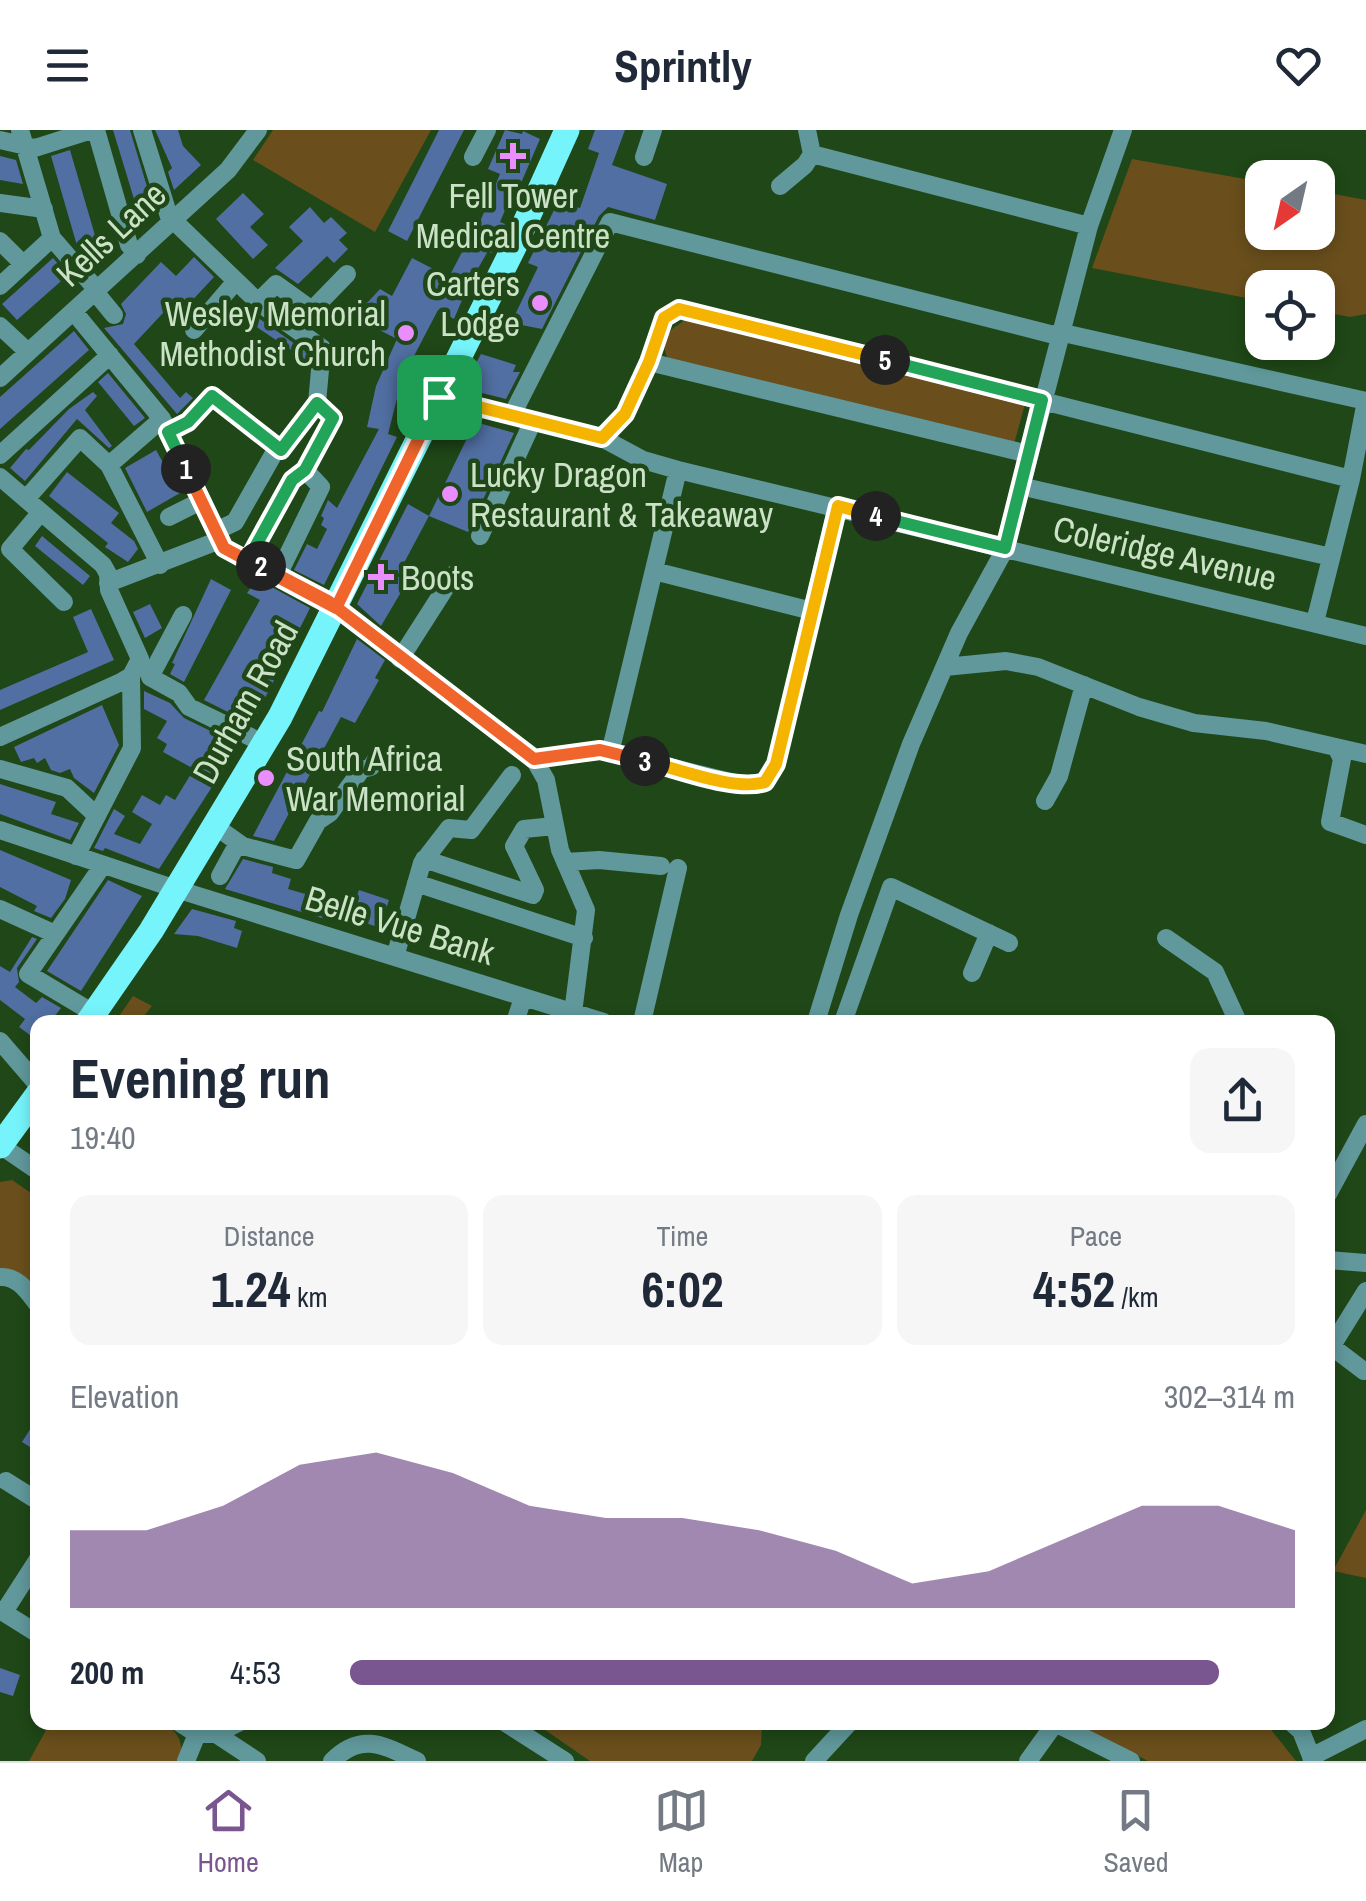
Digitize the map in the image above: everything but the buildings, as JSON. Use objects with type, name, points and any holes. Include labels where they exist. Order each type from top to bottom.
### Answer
[{"type":"main road","name":"Durham Road","points":[[94,1015],[265,744],[524,228],[562,132]]},
{"type":"main road","points":[[0,1145],[30,1105]]},
{"type":"street","points":[[0,140],[22,139],[35,148],[94,130],[129,245],[137,254]]},
{"type":"street","points":[[108,466],[165,426],[188,422],[212,396],[281,450],[317,403],[322,348],[258,302],[172,221],[142,130]]},
{"type":"street","name":"Kells Lane","points":[[0,378],[228,170],[258,130]]},
{"type":"street","points":[[473,157],[487,130]]},
{"type":"street","points":[[644,157],[653,130]]},
{"type":"street","points":[[780,186],[812,154],[807,130]]},
{"type":"street","points":[[818,1015],[849,915],[911,744],[959,633],[1005,548],[1089,226],[1123,130]]},
{"type":"street","points":[[22,139],[52,238],[114,315]]},
{"type":"street","points":[[812,154],[1089,226]]},
{"type":"street","points":[[0,204],[44,209]]},
{"type":"street","points":[[512,416],[610,222],[1059,334],[1366,401],[1315,622]]},
{"type":"street","points":[[0,286],[52,238]]},
{"type":"street","points":[[0,242],[23,264]]},
{"type":"street","points":[[258,302],[276,284],[312,310],[347,274]]},
{"type":"street","points":[[194,330],[236,281]]},
{"type":"street","points":[[602,438],[625,414],[664,318],[671,311],[688,310],[1351,479]]},
{"type":"street","points":[[74,312],[165,426],[224,548],[336,608],[534,759],[546,780],[565,862],[586,910],[572,1014]]},
{"type":"street","points":[[0,326],[28,352]]},
{"type":"street","points":[[0,455],[110,355]]},
{"type":"street","points":[[649,362],[1028,454]]},
{"type":"street","name":"Coleridge Avenue","points":[[439,397],[602,438],[643,460],[678,470],[1366,636]]},
{"type":"street","points":[[248,560],[292,480],[305,470],[333,418],[317,403]]},
{"type":"street","points":[[480,536],[534,421]]},
{"type":"street","points":[[64,602],[10,548],[80,438],[108,466],[160,564]]},
{"type":"street","points":[[108,583],[160,564],[218,535],[235,522],[277,448]]},
{"type":"street","points":[[278,575],[322,487],[305,470]]},
{"type":"street","points":[[610,753],[678,470]]},
{"type":"street","points":[[0,478],[104,565],[140,659],[131,676],[132,748],[76,856]]},
{"type":"street","points":[[1020,486],[1331,556]]},
{"type":"street","points":[[169,516],[201,500]]},
{"type":"street","points":[[534,759],[589,750],[735,783],[765,782],[776,764],[838,506]]},
{"type":"street","points":[[654,572],[812,611]]},
{"type":"street","points":[[400,659],[455,573]]},
{"type":"street","points":[[184,615],[150,678],[179,693],[189,706],[265,744]]},
{"type":"street","points":[[945,666],[1006,661],[1038,667],[1194,723],[1266,731],[1366,754]]},
{"type":"street","points":[[0,736],[131,676]]},
{"type":"street","points":[[1045,801],[1059,776],[1084,686]]},
{"type":"street","points":[[1336,746],[1342,759],[1330,822],[1366,836]]},
{"type":"street","points":[[215,826],[238,844],[296,860],[318,821],[330,814],[362,769],[371,767],[378,756]]},
{"type":"street","points":[[0,769],[68,788],[97,816]]},
{"type":"street","points":[[394,957],[424,859],[448,828],[471,830],[512,775]]},
{"type":"street","points":[[424,859],[533,895],[535,890],[514,846],[524,828],[554,826]]},
{"type":"street","name":"Belle Vue Bank","points":[[0,830],[576,1015]]},
{"type":"street","points":[[220,876],[238,844]]},
{"type":"street","points":[[565,862],[599,860],[670,867],[643,1015]]},
{"type":"street","points":[[88,1015],[28,974],[103,865]]},
{"type":"street","points":[[416,884],[584,938]]},
{"type":"street","points":[[845,1015],[891,887],[1009,943]]},
{"type":"street","points":[[0,910],[55,934]]},
{"type":"street","points":[[972,973],[988,933]]},
{"type":"street","points":[[1166,938],[1215,972],[1235,1015]]},
{"type":"street","points":[[517,1015],[523,998]]},
{"type":"street","points":[[0,1041],[30,1076]]},
{"type":"street","points":[[1335,1181],[1366,1124]]},
{"type":"street","points":[[0,1145],[30,1166]]},
{"type":"street","points":[[1335,1261],[1364,1263]]},
{"type":"street","points":[[0,1276],[8,1276],[30,1294]]},
{"type":"street","points":[[1335,1340],[1366,1291]]},
{"type":"street","points":[[1335,1353],[1364,1370]]},
{"type":"street","points":[[6,1481],[30,1495]]},
{"type":"street","points":[[30,1571],[2,1611],[30,1629]]},
{"type":"street","points":[[1300,1730],[1312,1759],[1366,1729]]},
{"type":"street","points":[[190,1730],[196,1734],[224,1730]]},
{"type":"street","points":[[516,1730],[564,1761]]},
{"type":"street","points":[[814,1761],[843,1730]]},
{"type":"street","points":[[1028,1761],[1050,1730]]},
{"type":"street","points":[[1069,1730],[1132,1761]]},
{"type":"street","points":[[186,1761],[196,1734]]},
{"type":"street","points":[[216,1734],[257,1761]]},
{"type":"street","points":[[332,1761],[358,1745],[377,1742],[417,1761]]},
{"type":"shaded area","points":[[273,130],[431,130],[375,232],[253,160]]},
{"type":"shaded area","points":[[1132,159],[1245,179],[1245,250],[1335,250],[1335,194],[1366,200],[1366,314],[1335,314],[1335,270],[1245,270],[1245,298],[1092,268]]},
{"type":"shaded area","points":[[688,318],[1025,404],[1014,444],[667,358],[663,342],[672,329]]},
{"type":"shaded area","points":[[133,996],[152,1006],[145,1015],[120,1015]]},
{"type":"shaded area","points":[[12,1180],[30,1192],[30,1300],[0,1272],[0,1182]]},
{"type":"shaded area","points":[[1366,1510],[1366,1578],[1335,1571]]},
{"type":"shaded area","points":[[46,1730],[172,1730],[181,1749],[180,1761],[29,1761]]},
{"type":"shaded area","points":[[545,1730],[762,1730],[761,1745],[752,1761],[590,1761]]},
{"type":"shaded area","points":[[1271,1730],[1296,1761],[1148,1761],[1089,1731]]},
{"type":"place","name":"Fell Tower Medical Centre","points":[[513,156]]},
{"type":"place","name":"Carters Lodge","points":[[540,303]]},
{"type":"place","name":"Wesley Memorial Methodist Church","points":[[406,333]]},
{"type":"place","name":"Lucky Dragon Restaurant & Takeaway","points":[[450,494]]},
{"type":"place","name":"Boots","points":[[381,577]]},
{"type":"place","name":"South Africa War Memorial","points":[[266,778]]},
{"type":"route","points":[[439,397],[336,608],[328,601],[224,548],[168,432],[188,422],[212,396],[281,450],[317,403],[333,418],[305,470],[292,480],[248,560],[328,601],[342,615],[534,759],[600,750],[756,785],[765,782],[776,764],[838,506],[1005,548],[1042,400],[679,309],[664,318],[625,414],[602,438],[439,397]]}]
